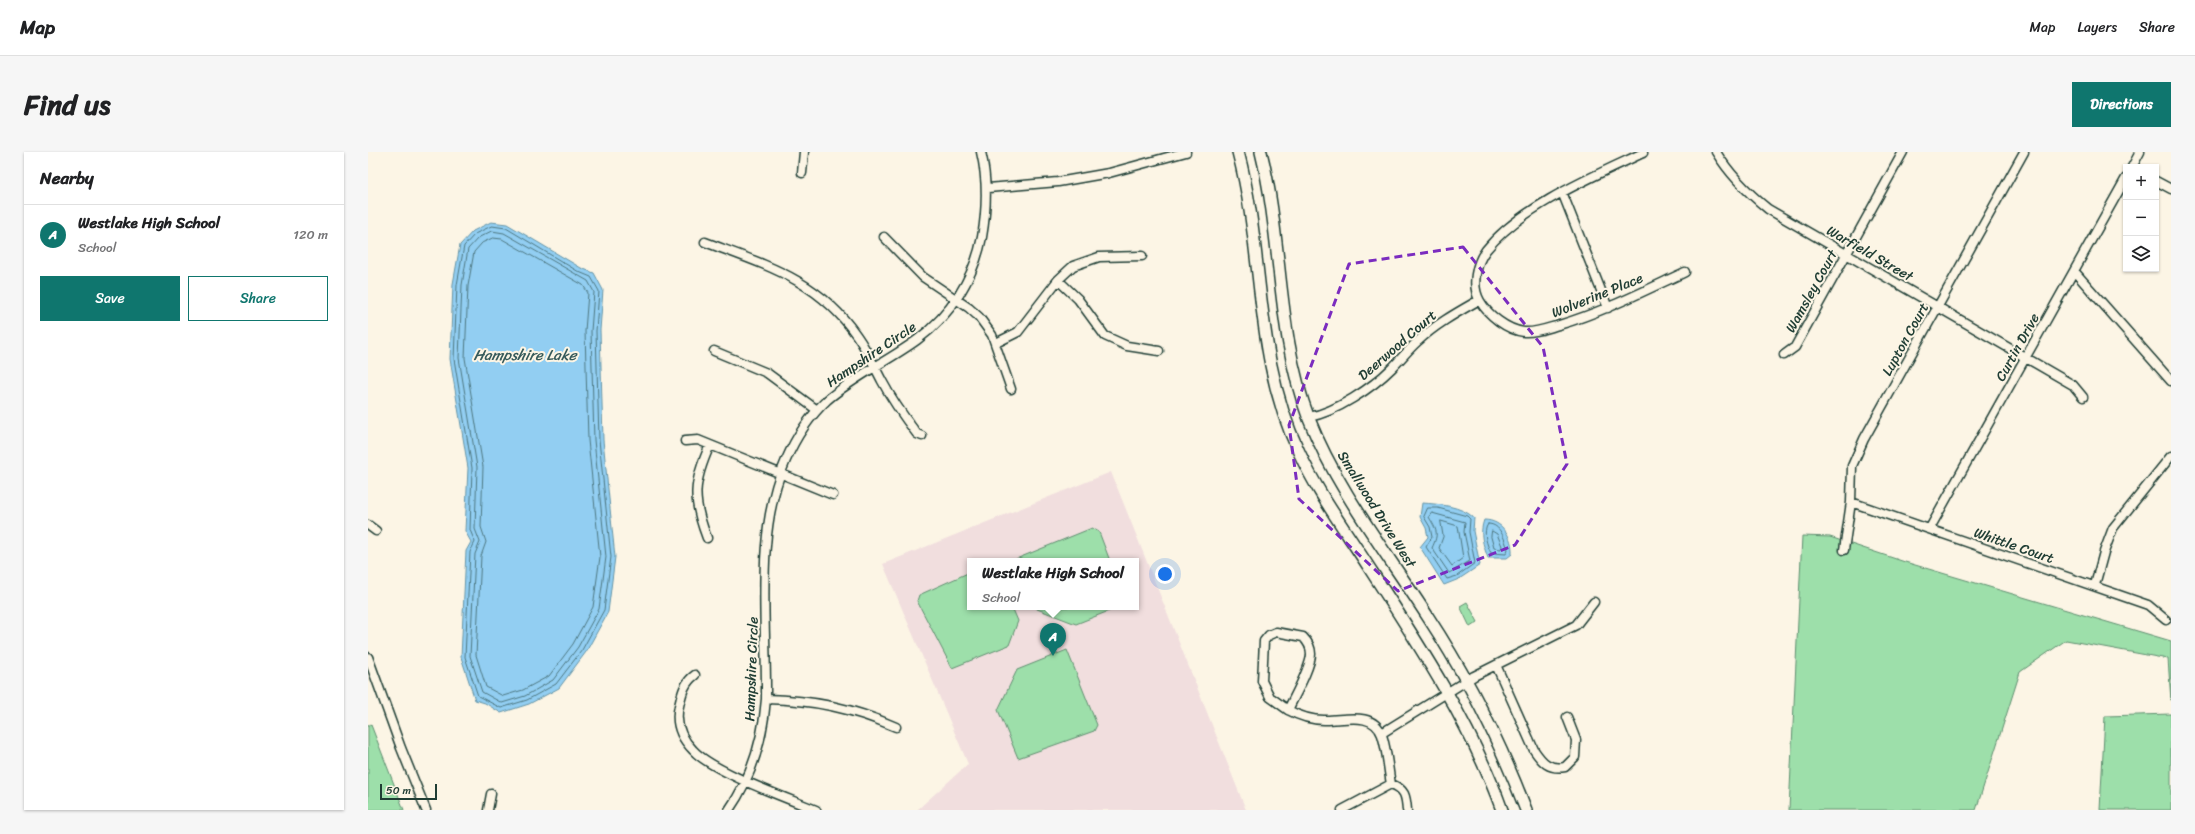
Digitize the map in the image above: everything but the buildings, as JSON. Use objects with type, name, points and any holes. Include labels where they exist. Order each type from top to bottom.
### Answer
[{"type":"street","points":[[802,173],[804,152]]},
{"type":"street","name":"Hampshire Circle","points":[[729,810],[746,780],[759,742],[766,699],[767,527],[773,496],[780,474],[797,440],[817,410],[843,387],[925,333],[957,299],[972,271],[980,246],[988,188],[981,152]]},
{"type":"street","points":[[988,188],[1058,182],[1109,173],[1186,152]]},
{"type":"street","points":[[1238,152],[1251,219],[1266,344],[1277,394],[1298,452],[1314,481],[1447,692],[1474,744],[1502,810]]},
{"type":"street","name":"Smallwood Drive West","points":[[1261,152],[1271,206],[1287,336],[1297,383],[1308,417],[1338,479],[1429,618],[1466,680],[1493,730],[1526,810]]},
{"type":"street","name":"Warfield Street","points":[[1716,152],[1725,167],[1740,184],[1768,209],[2073,385],[2083,397]]},
{"type":"street","name":"Wamsley Court","points":[[1784,355],[1794,347],[1903,152]]},
{"type":"street","name":"Lupton Court","points":[[1844,550],[1851,502],[1852,466],[1864,439],[2024,152]]},
{"type":"street","points":[[2134,164],[2140,152]]},
{"type":"street","points":[[1479,300],[1476,284],[1476,269],[1486,250],[1523,218],[1562,192],[1643,153]]},
{"type":"street","name":"Curtin Drive","points":[[1930,528],[2123,183]]},
{"type":"street","points":[[2159,183],[2171,189]]},
{"type":"street","points":[[1562,192],[1608,308]]},
{"type":"street","points":[[884,236],[923,277],[957,299],[979,317],[996,343],[1011,389]]},
{"type":"street","points":[[705,242],[773,267],[804,285],[846,322],[857,336],[899,410],[917,434],[922,436]]},
{"type":"street","points":[[996,343],[1014,335],[1022,328],[1058,280],[1069,268],[1090,259],[1106,256],[1142,256]]},
{"type":"street","points":[[2074,271],[2171,381]]},
{"type":"street","name":"Wolverine Place","points":[[1479,300],[1497,319],[1510,328],[1522,332],[1546,329],[1608,308],[1685,272]]},
{"type":"street","points":[[1058,280],[1078,299],[1105,336],[1127,346],[1159,351]]},
{"type":"street","name":"Deerwood Court","points":[[1308,417],[1328,411],[1368,388],[1393,367],[1428,333],[1454,314],[1479,300]]},
{"type":"street","points":[[714,351],[767,373],[817,410]]},
{"type":"street","points":[[685,441],[698,440],[833,495]]},
{"type":"street","points":[[707,538],[698,513],[696,489],[699,470],[710,445]]},
{"type":"street","points":[[2095,585],[2104,552],[2113,528],[2171,456]]},
{"type":"street","name":"Whittle Court","points":[[1851,502],[1930,528],[1987,550],[2095,585],[2148,605],[2166,620]]},
{"type":"street","points":[[368,525],[376,531]]},
{"type":"street","points":[[1382,734],[1466,680],[1576,625],[1594,602]]},
{"type":"street","points":[[1288,710],[1308,666],[1311,652],[1309,644],[1303,637],[1276,632],[1269,635],[1264,641],[1262,681],[1270,697],[1288,710],[1296,715],[1317,720],[1363,719],[1372,723],[1382,734],[1391,784]]},
{"type":"street","points":[[368,657],[371,676],[426,810]]},
{"type":"street","points":[[1496,665],[1534,750],[1542,760],[1552,768],[1564,767],[1576,757],[1576,740],[1567,717]]},
{"type":"street","points":[[695,676],[685,684],[678,708],[678,722],[682,734],[690,746],[702,758],[746,780],[816,810]]},
{"type":"street","points":[[766,699],[802,700],[826,704],[859,713],[896,727]]},
{"type":"street","points":[[1342,810],[1391,784],[1398,786],[1405,794],[1407,810]]},
{"type":"street","points":[[488,810],[491,794]]},
{"type":"highlighted area","points":[[1463,247],[1543,347],[1567,464],[1515,545],[1398,591],[1299,499],[1289,425],[1349,264]]},
{"type":"shaded area","points":[[1111,472],[1246,810],[917,810],[968,764],[883,564]]},
{"type":"green space","points":[[1092,528],[1099,532],[1109,558],[1018,558]]},
{"type":"green space","points":[[1802,536],[1830,537],[1905,562],[2171,641],[2171,701],[2168,659],[2066,640],[2020,672],[1976,810],[1789,810]]},
{"type":"green space","points":[[967,573],[967,610],[1013,610],[1018,621],[1009,645],[952,668],[917,601],[919,595]]},
{"type":"green space","points":[[1467,602],[1478,622],[1470,627],[1460,606]]},
{"type":"green space","points":[[1040,610],[1111,610],[1076,624]]},
{"type":"green space","points":[[1067,650],[1097,725],[1094,731],[1018,758],[998,710],[1017,670]]},
{"type":"green space","points":[[2171,714],[2171,810],[2100,810],[2105,716]]},
{"type":"green space","points":[[371,724],[404,810],[368,810],[368,726]]},
{"type":"water","name":"Hampshire Lake","points":[[491,222],[507,224],[581,268],[594,273],[603,290],[600,330],[603,440],[615,557],[608,612],[586,652],[559,688],[529,704],[501,713],[485,703],[475,700],[461,657],[466,551],[471,542],[465,531],[468,468],[450,359],[453,284],[460,245],[473,231]]},
{"type":"water","points":[[1422,503],[1456,508],[1474,518],[1473,531],[1480,565],[1459,579],[1444,585],[1420,547],[1428,537],[1426,528],[1420,517]]},
{"type":"water","points":[[1484,520],[1496,523],[1505,531],[1511,542],[1512,548],[1512,554],[1507,558],[1488,558],[1483,544],[1482,530]]},
{"type":"place","name":"Westlake High School","points":[[1053,656]]}]
